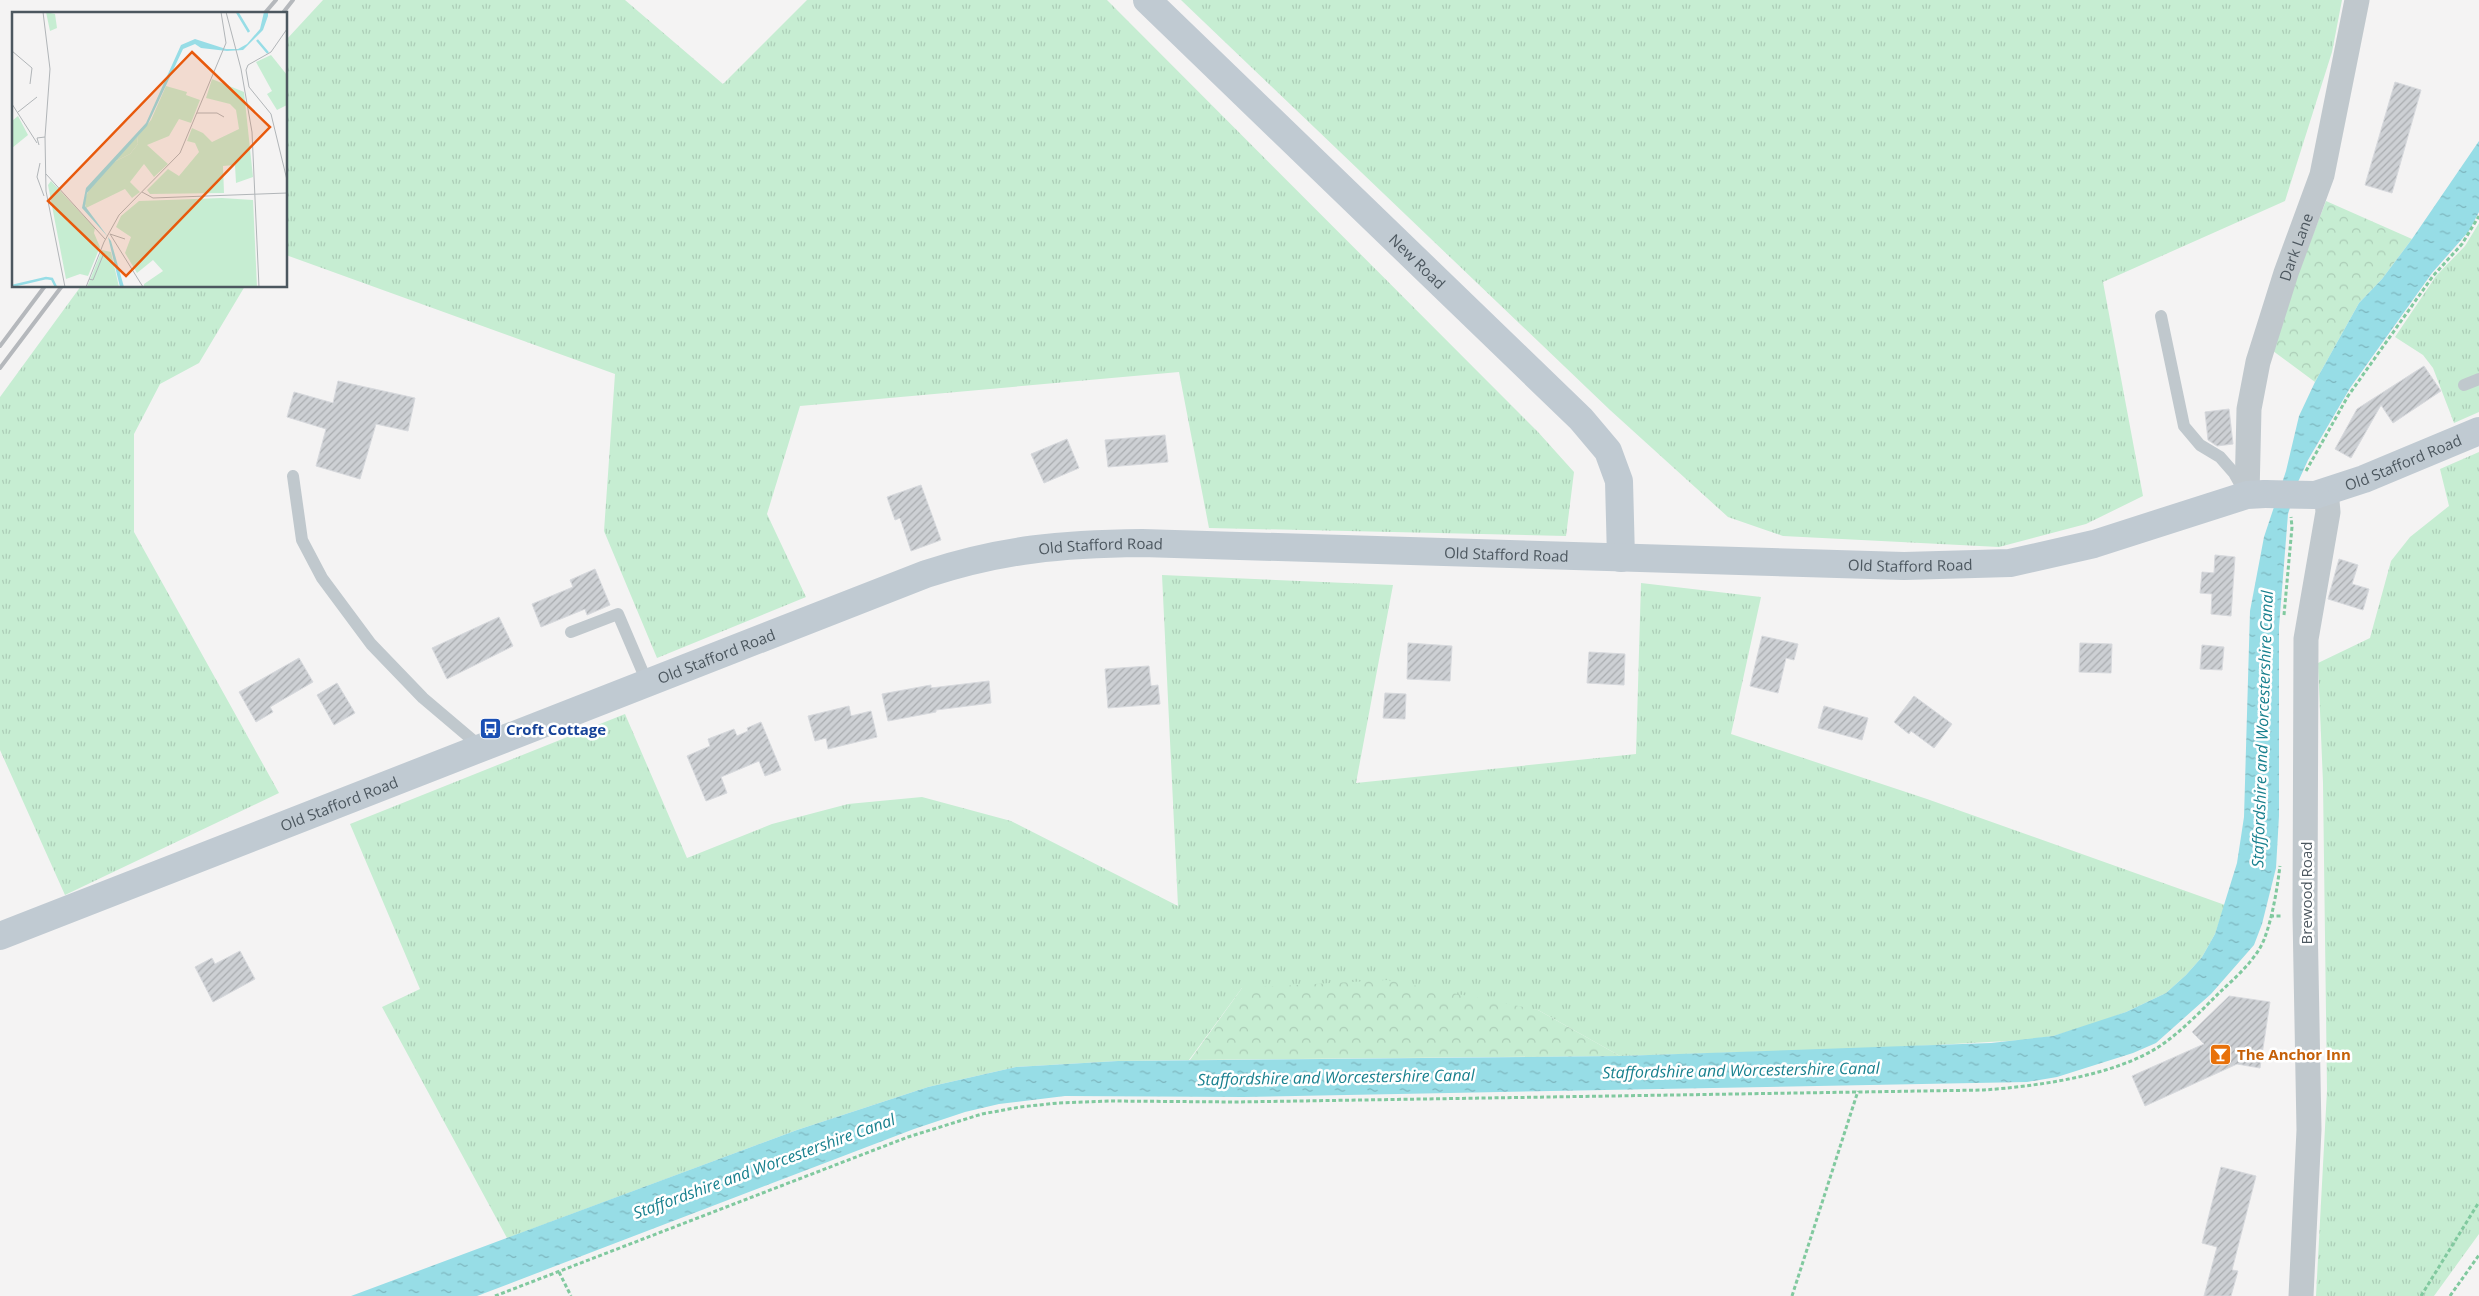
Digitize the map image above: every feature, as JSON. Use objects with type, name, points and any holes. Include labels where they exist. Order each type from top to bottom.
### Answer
[{"type":"street","name":"New Road","points":[[1147,0],[1581,419],[1608,451],[1619,481],[1620,558]]},
{"type":"street","name":"Dark Lane","points":[[2256,495],[2249,409],[2258,362],[2286,273],[2322,174],[2357,0]]},
{"type":"street","name":"Old Stafford Road","points":[[0,936],[926,574],[970,560],[1018,550],[1074,544],[1142,543],[1904,566],[2010,563],[2094,544],[2256,495],[2321,493],[2364,479],[2479,431]]},
{"type":"street","name":"Brewood Road","points":[[2301,1296],[2310,1130],[2306,915],[2306,639],[2328,512],[2321,493]]},
{"type":"lane","points":[[2160,316],[2184,426],[2200,445],[2220,457],[2256,495]]},
{"type":"lane","points":[[2464,385],[2479,379]]},
{"type":"lane","points":[[293,476],[302,540],[322,578],[371,644],[422,698],[482,748]]},
{"type":"lane","points":[[571,632],[618,614],[647,682]]},
{"type":"path","points":[[495,1296],[908,1137],[982,1114],[1020,1107],[1109,1101],[1237,1102],[1984,1090],[2028,1087],[2069,1078],[2144,1055],[2175,1034],[2200,1012]]},
{"type":"path","points":[[1792,1296],[1858,1091]]},
{"type":"path","points":[[2420,1296],[2479,1202]]},
{"type":"path","points":[[2450,1296],[2479,1254]]},
{"type":"path","points":[[559,1272],[571,1296]]},
{"type":"green space","points":[[323,0],[625,0],[723,84],[807,0],[1107,0],[1538,432],[1574,472],[1566,536],[1209,528],[1179,372],[800,406],[767,514],[806,597],[657,658],[604,531],[615,374],[288,256],[288,38]]},
{"type":"green space","points":[[1181,0],[2342,0],[2332,52],[2285,201],[2103,282],[2143,496],[2086,524],[1999,547],[1783,536],[1728,517],[1610,410]]},
{"type":"green space","points":[[2326,201],[2412,239],[2382,279],[2359,303],[2315,382],[2269,348]]},
{"type":"green space","points":[[2479,223],[2479,412],[2454,423],[2433,368],[2423,355],[2395,337],[2436,276],[2465,246]]},
{"type":"green space","points":[[80,288],[244,288],[199,363],[160,384],[134,434],[134,532],[279,793],[65,895],[0,750],[0,397]]},
{"type":"green space","points":[[2479,452],[2479,1234],[2434,1296],[2316,1296],[2327,1090],[2323,783],[2318,663],[2370,638],[2391,561],[2410,537],[2449,506],[2440,469]]},
{"type":"green space","points":[[1162,575],[1393,585],[1356,783],[1636,754],[1641,583],[1761,597],[1731,734],[1927,799],[2225,905],[2215,934],[2202,957],[2166,993],[2126,1012],[2091,1025],[2053,1036],[2025,1040],[1881,1048],[1620,1056],[1538,1010],[1242,988],[1189,1060],[1118,1061],[1016,1067],[928,1087],[797,1130],[507,1238],[382,1007],[420,989],[350,824],[625,714],[687,858],[772,824],[848,804],[922,797],[1011,821],[1178,906]]},
{"type":"green space","points":[[1387,980],[1538,1010],[1620,1056],[1190,1060],[1242,988]]},
{"type":"water","name":"Staffordshire and Worcestershire Canal","points":[[2479,141],[2479,212],[2469,231],[2432,273],[2350,388],[2308,460],[2298,482],[2288,514],[2279,627],[2279,816],[2276,868],[2262,924],[2254,945],[2211,994],[2156,1043],[2133,1053],[2057,1077],[2027,1082],[1243,1097],[1065,1096],[999,1104],[965,1112],[914,1129],[477,1296],[351,1296],[797,1130],[928,1087],[1016,1067],[1118,1061],[1620,1056],[1991,1043],[2053,1036],[2126,1012],[2166,993],[2202,957],[2215,934],[2237,863],[2244,817],[2250,611],[2264,537],[2286,471],[2299,416],[2315,382],[2359,303],[2382,279],[2412,239]]},
{"type":"building","points":[[2395,82],[2421,90],[2392,193],[2365,185]]},
{"type":"building","points":[[2424,366],[2441,391],[2393,423],[2381,405],[2351,458],[2335,449],[2357,409]]},
{"type":"building","points":[[338,381],[415,398],[408,431],[376,424],[360,479],[316,466],[326,429],[287,417],[294,392],[333,403]]},
{"type":"building","points":[[2229,409],[2233,444],[2217,446],[2208,440],[2205,412]]},
{"type":"building","points":[[1165,435],[1168,462],[1108,467],[1105,440]]},
{"type":"building","points":[[1067,439],[1079,468],[1044,483],[1031,454]]},
{"type":"building","points":[[921,485],[941,540],[911,551],[900,518],[895,520],[887,497]]},
{"type":"building","points":[[2215,555],[2235,557],[2231,616],[2211,614],[2212,594],[2200,593],[2202,572],[2214,573]]},
{"type":"building","points":[[2339,559],[2358,565],[2352,584],[2369,589],[2363,610],[2328,599]]},
{"type":"building","points":[[595,569],[610,605],[587,615],[585,609],[541,627],[532,604],[573,587],[570,580]]},
{"type":"building","points":[[499,617],[513,646],[447,679],[432,648]]},
{"type":"building","points":[[1762,636],[1798,644],[1794,660],[1786,658],[1778,693],[1750,686]]},
{"type":"building","points":[[1408,643],[1452,646],[1450,681],[1407,679]]},
{"type":"building","points":[[2080,643],[2112,644],[2111,673],[2079,672]]},
{"type":"building","points":[[2202,645],[2224,647],[2222,670],[2200,669]]},
{"type":"building","points":[[1589,652],[1625,654],[1624,685],[1587,683]]},
{"type":"building","points":[[299,658],[313,682],[270,707],[273,712],[256,722],[239,692]]},
{"type":"building","points":[[1149,666],[1151,686],[1158,685],[1160,704],[1108,708],[1105,669]]},
{"type":"building","points":[[989,681],[991,703],[936,710],[936,712],[888,721],[882,694],[931,685],[931,688]]},
{"type":"building","points":[[337,683],[355,713],[334,725],[317,695]]},
{"type":"building","points":[[1385,693],[1406,694],[1405,719],[1383,718]]},
{"type":"building","points":[[1914,696],[1952,724],[1934,748],[1911,731],[1909,734],[1894,722]]},
{"type":"building","points":[[849,706],[851,716],[871,711],[877,737],[828,749],[826,738],[815,741],[808,716]]},
{"type":"building","points":[[1824,706],[1868,718],[1862,740],[1818,728]]},
{"type":"building","points":[[761,722],[781,770],[765,776],[759,761],[721,777],[727,793],[706,801],[687,756],[710,746],[708,739],[734,729],[737,736],[748,731],[747,728]]},
{"type":"building","points":[[240,951],[255,979],[213,1002],[195,967],[212,958],[215,964]]},
{"type":"building","name":"The Anchor Inn","points":[[2229,996],[2270,1002],[2260,1068],[2237,1064],[2145,1106],[2132,1076],[2204,1044],[2192,1032]]},
{"type":"building","points":[[2221,1167],[2256,1176],[2232,1270],[2238,1271],[2231,1296],[2204,1296],[2217,1247],[2202,1243]]},
{"type":"railway","points":[[266,12],[276,0]]},
{"type":"railway","points":[[284,12],[293,0]]},
{"type":"railway","points":[[0,346],[44,288]]},
{"type":"railway","points":[[0,368],[60,288]]},
{"type":"place","name":"Croft Cottage","points":[[490,729]]},
{"type":"place","name":"The Anchor Inn","points":[[2221,1054]]}]
